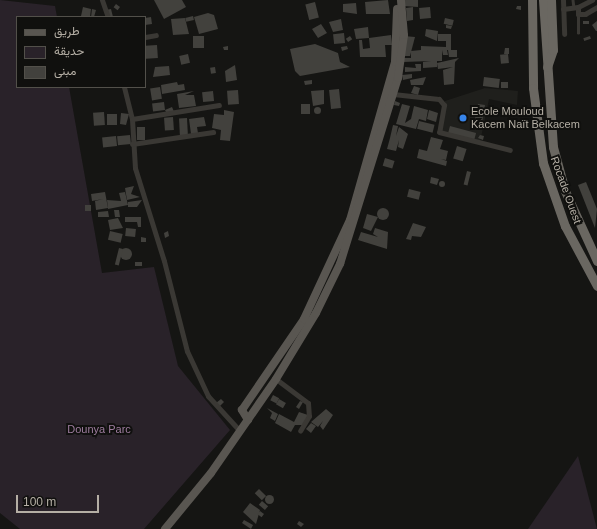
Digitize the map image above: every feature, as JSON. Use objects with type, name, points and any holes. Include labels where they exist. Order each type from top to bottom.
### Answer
[{"type":"highway","name":"Rocade Ouest","points":[[532,0],[533,88],[540,148],[558,208],[597,286]]},
{"type":"highway","name":"Rocade Ouest","points":[[543,0],[546,70],[556,162],[597,261]]},
{"type":"highway","points":[[546,70],[553,50],[550,0]]},
{"type":"main road","points":[[248,420],[242,410],[304,319],[350,220],[397,54],[396,0]]},
{"type":"main road","points":[[165,529],[240,431],[276,380],[319,307],[345,254],[393,94],[403,44],[401,0]]},
{"type":"street","points":[[102,0],[108,16]]},
{"type":"street","points":[[563,0],[564,34]]},
{"type":"street","points":[[563,10],[576,8],[592,0]]},
{"type":"street","points":[[576,8],[578,14],[597,7]]},
{"type":"street","points":[[146,37],[156,35]]},
{"type":"street","points":[[124,88],[132,119],[134,168],[196,375],[208,396],[240,431]]},
{"type":"street","points":[[393,94],[439,99],[444,105],[439,132],[510,150]]},
{"type":"street","points":[[132,119],[219,105]]},
{"type":"street","points":[[132,144],[213,132]]},
{"type":"street","points":[[276,380],[308,403],[308,416],[300,431]]},
{"type":"lane","points":[[573,0],[576,8]]},
{"type":"lane","points":[[578,14],[578,33]]},
{"type":"shaded area","name":"Ecole Mouloud Kacem Naït Belkacem","points":[[485,88],[518,91],[517,105],[489,99],[480,142],[438,131],[445,101]]},
{"type":"green space","name":"Dounya Parc","points":[[0,0],[55,6],[57,16],[16,16],[16,88],[69,88],[102,273],[154,267],[178,366],[230,430],[144,529],[20,529],[0,513]]},
{"type":"green space","points":[[578,456],[597,529],[528,529]]},
{"type":"building","points":[[154,0],[182,0],[186,7],[164,19]]},
{"type":"building","points":[[388,0],[390,14],[366,14],[365,2]]},
{"type":"building","points":[[404,0],[418,0],[418,7],[403,6]]},
{"type":"building","points":[[315,2],[319,18],[309,20],[305,4]]},
{"type":"building","points":[[356,3],[357,14],[343,12],[343,4]]},
{"type":"building","points":[[116,4],[120,7],[118,10],[114,7]]},
{"type":"building","points":[[517,6],[521,6],[521,10],[516,9]]},
{"type":"building","points":[[83,7],[91,9],[90,16],[81,16]]},
{"type":"building","points":[[413,7],[413,20],[407,21],[406,8]]},
{"type":"building","points":[[430,7],[431,18],[420,19],[419,8]]},
{"type":"building","points":[[92,9],[96,10],[94,16],[91,16]]},
{"type":"building","points":[[111,9],[113,16],[108,16],[106,10]]},
{"type":"building","points":[[208,13],[214,15],[218,29],[199,34],[194,17]]},
{"type":"building","points":[[193,16],[194,20],[186,22],[185,18]]},
{"type":"building","points":[[151,17],[152,24],[146,25],[146,18]]},
{"type":"building","points":[[185,18],[189,34],[173,35],[171,19]]},
{"type":"building","points":[[445,18],[454,20],[452,26],[444,24]]},
{"type":"building","points":[[341,19],[343,30],[333,32],[329,22]]},
{"type":"building","points":[[583,21],[589,21],[589,24],[583,24]]},
{"type":"building","points":[[597,21],[597,31],[596,31],[592,25]]},
{"type":"building","points":[[321,24],[327,33],[318,38],[312,29]]},
{"type":"building","points":[[446,25],[452,26],[451,29],[446,28]]},
{"type":"building","points":[[368,27],[369,38],[356,39],[354,29]]},
{"type":"building","points":[[426,29],[438,31],[437,41],[425,36]]},
{"type":"building","points":[[344,33],[345,43],[334,44],[333,34]]},
{"type":"building","points":[[438,34],[451,34],[451,50],[457,50],[457,57],[449,57],[448,50],[442,50],[442,61],[437,61],[437,67],[423,68],[423,62],[431,61],[403,62],[403,58],[411,58],[411,51],[421,50],[421,46],[446,47],[446,41],[438,41]]},
{"type":"building","points":[[391,35],[392,45],[385,45],[386,57],[360,57],[359,40],[362,40],[363,49],[370,48],[369,38]]},
{"type":"building","points":[[193,36],[204,36],[204,48],[193,48]]},
{"type":"building","points":[[350,36],[352,39],[348,42],[346,39]]},
{"type":"building","points":[[404,36],[415,37],[410,56],[403,56]]},
{"type":"building","points":[[590,36],[591,39],[584,41],[583,38]]},
{"type":"building","points":[[315,44],[338,53],[340,62],[350,67],[300,76],[295,71],[290,49]]},
{"type":"building","points":[[157,45],[158,58],[146,59],[146,46]]},
{"type":"building","points":[[228,46],[228,50],[224,50],[223,47]]},
{"type":"building","points":[[347,46],[348,49],[342,51],[341,47]]},
{"type":"building","points":[[505,48],[509,48],[509,54],[504,54]]},
{"type":"building","points":[[442,50],[447,50],[448,55],[443,55]]},
{"type":"building","points":[[188,54],[190,63],[181,65],[179,56]]},
{"type":"building","points":[[508,54],[509,63],[501,64],[500,55]]},
{"type":"building","points":[[459,58],[455,62],[454,84],[444,85],[443,70],[453,67],[438,69],[437,63]]},
{"type":"building","points":[[415,64],[421,64],[421,71],[405,72],[405,67],[416,68]]},
{"type":"building","points":[[235,65],[237,80],[226,82],[225,71]]},
{"type":"building","points":[[169,66],[170,75],[153,77],[155,67]]},
{"type":"building","points":[[215,67],[216,73],[211,74],[210,68]]},
{"type":"building","points":[[412,74],[412,78],[403,80],[402,75]]},
{"type":"building","points":[[426,77],[423,85],[411,85],[410,80]]},
{"type":"building","points":[[484,77],[500,79],[499,88],[483,86]]},
{"type":"building","points":[[312,80],[312,84],[305,85],[304,81]]},
{"type":"building","points":[[177,82],[178,85],[184,84],[185,90],[162,94],[161,85]]},
{"type":"building","points":[[501,82],[508,82],[508,88],[501,88]]},
{"type":"building","points":[[414,86],[420,88],[418,95],[411,93]]},
{"type":"building","points":[[160,87],[162,99],[152,100],[150,89]]},
{"type":"building","points":[[339,89],[341,108],[331,109],[329,90]]},
{"type":"building","points":[[238,90],[239,104],[228,105],[227,91]]},
{"type":"building","points":[[324,90],[324,104],[313,106],[311,91]]},
{"type":"building","points":[[194,91],[185,95],[194,95],[196,106],[179,108],[177,94]]},
{"type":"building","points":[[213,91],[214,101],[203,102],[202,92]]},
{"type":"building","points":[[395,101],[400,103],[399,106],[394,105]]},
{"type":"building","points":[[164,102],[165,110],[153,111],[152,103]]},
{"type":"building","points":[[301,104],[310,104],[310,114],[301,114]]},
{"type":"building","points":[[402,104],[410,106],[405,123],[411,119],[414,106],[428,110],[426,121],[419,119],[416,129],[396,124]]},
{"type":"building","points":[[478,104],[485,105],[481,129],[473,128]]},
{"type":"building","points":[[317,106],[320,107],[320,113],[317,114],[314,113],[313,110],[314,107]]},
{"type":"building","points":[[172,107],[175,114],[168,116],[165,110]]},
{"type":"building","points":[[224,110],[234,112],[230,141],[220,140],[221,130],[212,128],[214,114],[224,115]]},
{"type":"building","points":[[429,110],[438,113],[436,122],[427,119]]},
{"type":"building","points":[[104,112],[105,125],[94,126],[93,113]]},
{"type":"building","points":[[121,113],[129,114],[126,125],[120,124]]},
{"type":"building","points":[[107,114],[117,114],[117,125],[107,125]]},
{"type":"building","points":[[173,117],[174,130],[165,131],[164,118]]},
{"type":"building","points":[[204,117],[206,126],[197,127],[198,133],[191,134],[189,119]]},
{"type":"building","points":[[179,118],[187,118],[188,135],[180,135]]},
{"type":"building","points":[[419,121],[435,125],[433,133],[417,129]]},
{"type":"building","points":[[393,125],[398,126],[396,136],[399,127],[408,134],[403,149],[398,147],[399,140],[396,151],[387,149]]},
{"type":"building","points":[[450,126],[476,133],[474,140],[448,133]]},
{"type":"building","points":[[137,127],[145,127],[145,140],[137,140]]},
{"type":"building","points":[[130,135],[131,144],[118,145],[117,136]]},
{"type":"building","points":[[480,135],[484,136],[483,140],[478,138]]},
{"type":"building","points":[[116,136],[117,146],[103,147],[102,137]]},
{"type":"building","points":[[431,137],[443,140],[440,149],[448,151],[446,160],[441,159],[447,161],[446,166],[417,158],[419,149],[427,151]]},
{"type":"building","points":[[457,146],[467,149],[463,161],[453,158]]},
{"type":"building","points":[[385,158],[395,161],[392,169],[383,166]]},
{"type":"building","points":[[467,171],[471,172],[467,186],[464,185]]},
{"type":"building","points":[[431,177],[439,179],[437,185],[430,183]]},
{"type":"building","points":[[442,181],[445,184],[442,187],[439,184]]},
{"type":"building","points":[[586,182],[597,209],[595,228],[578,185]]},
{"type":"building","points":[[134,186],[131,194],[140,197],[127,200],[125,188]]},
{"type":"building","points":[[409,189],[421,192],[419,200],[407,197]]},
{"type":"building","points":[[105,192],[108,208],[96,210],[95,201],[103,199],[92,201],[91,194]]},
{"type":"building","points":[[125,192],[128,205],[108,209],[107,200],[121,201],[119,193]]},
{"type":"building","points":[[142,200],[137,207],[128,207],[128,202]]},
{"type":"building","points":[[85,205],[91,205],[91,211],[85,211]]},
{"type":"building","points":[[381,208],[385,208],[389,214],[385,220],[381,220],[377,216],[377,212]]},
{"type":"building","points":[[114,210],[119,210],[120,217],[115,217]]},
{"type":"building","points":[[108,211],[109,217],[98,217],[98,212]]},
{"type":"building","points":[[367,214],[378,217],[371,231],[363,228]]},
{"type":"building","points":[[125,217],[141,217],[141,227],[138,227],[137,222],[125,222]]},
{"type":"building","points":[[118,218],[123,228],[110,230],[108,220]]},
{"type":"building","points":[[413,223],[426,227],[421,237],[412,236],[411,240],[406,239]]},
{"type":"building","points":[[126,228],[136,229],[135,237],[125,236]]},
{"type":"building","points":[[375,228],[388,232],[387,249],[358,240],[361,232],[378,237],[373,234]]},
{"type":"building","points":[[110,231],[123,234],[121,243],[108,240]]},
{"type":"building","points":[[168,231],[169,236],[165,238],[164,233]]},
{"type":"building","points":[[141,237],[146,238],[146,242],[141,242]]},
{"type":"building","points":[[119,248],[123,249],[119,265],[115,264]]},
{"type":"building","points":[[124,248],[128,248],[132,254],[128,260],[124,260],[120,256],[120,252]]},
{"type":"building","points":[[135,262],[142,262],[142,266],[135,266]]},
{"type":"building","points":[[273,395],[279,398],[277,404],[270,400]]},
{"type":"building","points":[[221,399],[224,402],[219,407],[216,403]]},
{"type":"building","points":[[279,399],[286,403],[283,408],[276,404]]},
{"type":"building","points":[[300,401],[303,402],[299,409],[296,407]]},
{"type":"building","points":[[267,408],[278,414],[275,421],[270,418],[272,413]]},
{"type":"building","points":[[326,409],[333,415],[323,430],[320,426],[323,421],[318,427],[311,422]]},
{"type":"building","points":[[299,412],[308,415],[303,425],[295,425],[291,432],[275,423],[279,414],[294,422]]},
{"type":"building","points":[[311,423],[316,426],[311,433],[306,429]]},
{"type":"building","points":[[259,489],[266,496],[262,500],[255,493]]},
{"type":"building","points":[[269,494],[274,499],[269,504],[264,499]]},
{"type":"building","points":[[262,501],[268,506],[265,510],[259,505]]},
{"type":"building","points":[[250,503],[260,510],[256,524],[243,512]]},
{"type":"building","points":[[260,511],[264,514],[262,517],[258,514]]},
{"type":"building","points":[[244,520],[253,525],[251,529],[242,523]]},
{"type":"building","points":[[299,521],[304,524],[301,527],[297,524]]},
{"type":"place","name":"Ecole Mouloud Kacem Naït Belkacem","points":[[463,118]]}]
